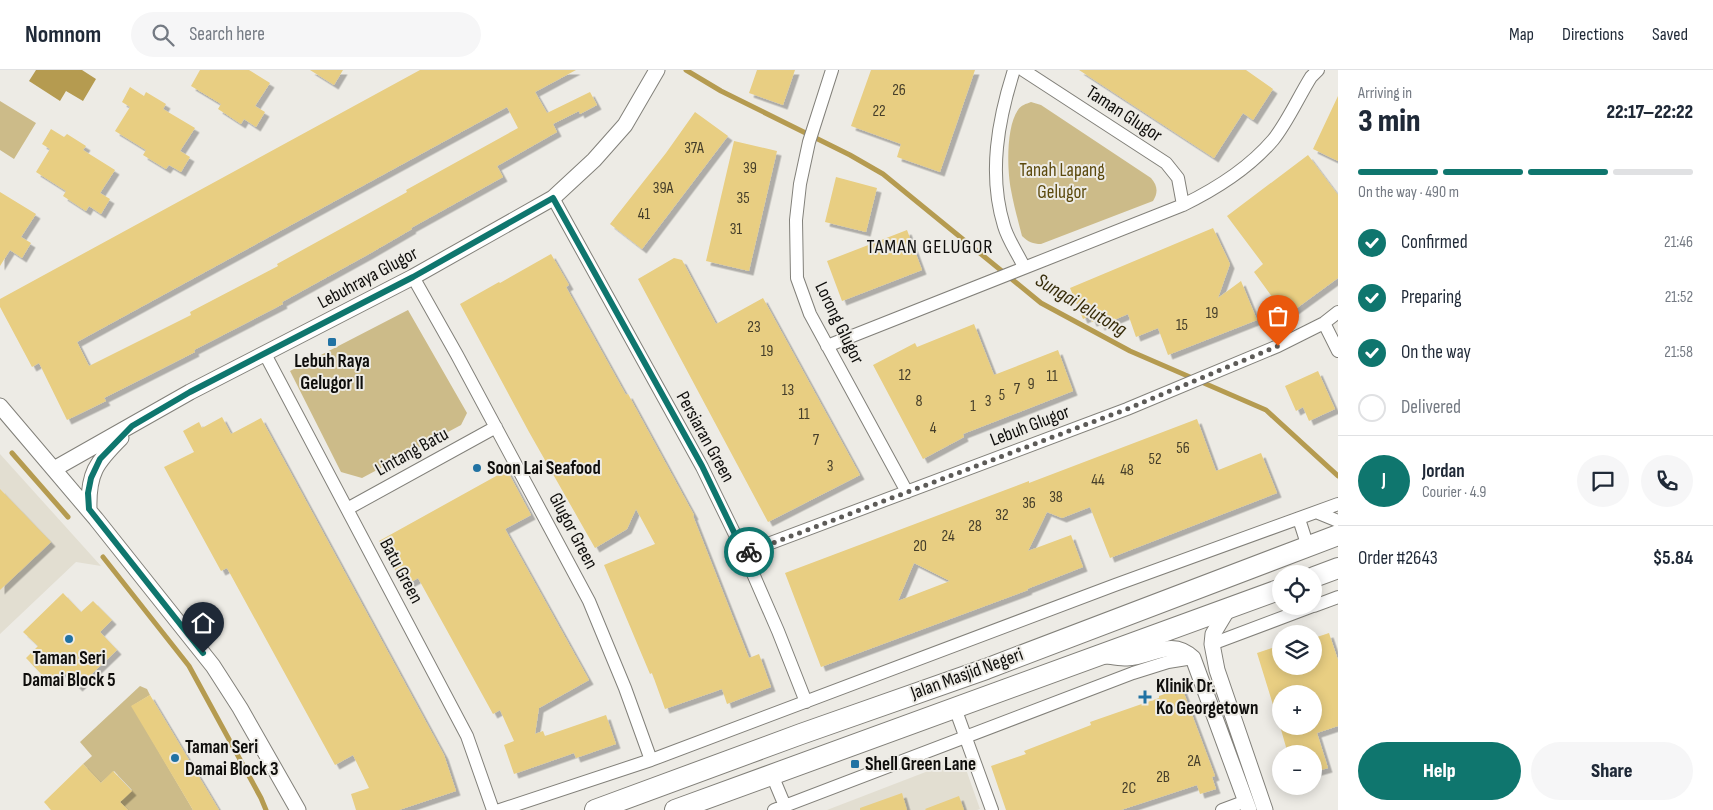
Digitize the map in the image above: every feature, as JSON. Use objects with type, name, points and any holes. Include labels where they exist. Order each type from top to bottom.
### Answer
[{"type":"highway","name":"Jalan Masjid Negeri","points":[[595,810],[801,734],[986,669],[1338,535]]},
{"type":"highway","points":[[1322,574],[1338,568]]},
{"type":"highway","name":"Jalan Masjid Negeri","points":[[675,810],[1272,592]]},
{"type":"street","name":"Lebuhraya Glugor","points":[[54,469],[190,392],[413,277],[553,198],[594,160],[625,125],[657,70]]},
{"type":"street","name":"Lorong Glugor","points":[[832,70],[809,142],[800,184],[796,220],[797,278],[810,314],[907,492]]},
{"type":"street","points":[[1014,70],[1003,103],[996,149],[995,187],[1004,227],[1021,269]]},
{"type":"street","name":"Taman Glugor","points":[[1023,70],[1166,163],[1178,178],[1183,205]]},
{"type":"street","points":[[827,346],[1183,205],[1206,193],[1230,178],[1257,157],[1274,138],[1310,72]]},
{"type":"street","name":"Persiaran Green","points":[[553,198],[702,466],[744,553],[806,702]]},
{"type":"street","name":"Glugor Green","points":[[413,277],[496,427],[589,602],[625,688],[651,760]]},
{"type":"street","name":"Lebuh Glugor","points":[[744,553],[985,464],[1186,385],[1278,346],[1324,323],[1338,312]]},
{"type":"street","points":[[1324,323],[1338,351]]},
{"type":"street","name":"Batu Green","points":[[265,354],[467,736],[493,810]]},
{"type":"street","points":[[0,406],[89,509],[213,666],[240,708],[298,810]]},
{"type":"street","points":[[89,509],[88,493],[91,478],[100,459],[132,426]]},
{"type":"street","name":"Lintang Batu","points":[[347,509],[496,427]]},
{"type":"street","points":[[500,810],[651,760],[1338,504]]},
{"type":"street","points":[[1316,512],[1338,521]]},
{"type":"street","points":[[1299,518],[1308,547]]},
{"type":"street","points":[[1322,603],[1338,597]]},
{"type":"street","points":[[1228,609],[1213,634],[1212,644],[1217,670],[1265,810]]},
{"type":"street","points":[[1212,644],[1289,615]]},
{"type":"street","points":[[1099,655],[1128,658],[1176,648],[1185,650],[1193,658],[1247,806],[1222,810]]},
{"type":"street","points":[[772,775],[780,808],[1133,672],[1168,662],[1193,658]]},
{"type":"street","points":[[955,708],[992,810]]},
{"type":"street","points":[[283,783],[290,810]]},
{"type":"shaded area","points":[[36,70],[82,70],[96,79],[83,101],[66,91],[60,101],[29,81]]},
{"type":"shaded area","points":[[0,454],[101,566],[76,562],[0,634]]},
{"type":"shaded area","points":[[962,758],[980,809],[827,810]]},
{"type":"green space","points":[[0,101],[36,123],[14,159],[0,150]]},
{"type":"green space","name":"Tanah Lapang Gelugor","points":[[1031,102],[1041,105],[1151,178],[1156,190],[1153,201],[1041,244],[1035,244],[1024,238],[1011,190],[1008,149],[1014,117],[1021,107]]},
{"type":"green space","points":[[408,310],[467,413],[461,425],[362,478],[341,472],[290,371]]},
{"type":"green space","points":[[140,686],[147,689],[150,695],[132,706],[193,810],[128,810],[120,802],[132,790],[114,771],[101,783],[83,764],[92,756],[80,742]]},
{"type":"building","points":[[200,70],[249,70],[270,83],[255,106],[265,112],[256,127],[244,119],[241,124],[218,109],[221,104],[191,86]]},
{"type":"building","points":[[310,70],[343,70],[334,85]]},
{"type":"building","points":[[420,70],[576,70],[535,92],[547,113],[590,92],[597,105],[580,114],[579,111],[553,124],[557,132],[497,166],[503,177],[282,302],[283,304],[194,350],[195,352],[104,398],[106,401],[67,420],[39,363],[32,367],[0,307],[0,299]],"holes":[[[507,107],[518,128],[277,264],[278,266],[190,312],[191,315],[89,366],[77,342]]]},
{"type":"building","points":[[757,70],[795,70],[783,105],[749,93]]},
{"type":"building","points":[[871,70],[975,70],[940,172],[897,157],[901,144],[851,126]]},
{"type":"building","points":[[1079,70],[1246,70],[1273,89],[1253,120],[1243,113],[1214,158]]},
{"type":"building","points":[[130,87],[144,96],[146,92],[166,104],[163,109],[195,128],[180,151],[190,157],[181,172],[169,165],[166,169],[143,155],[146,150],[115,131],[130,107],[122,102]]},
{"type":"building","points":[[1338,96],[1338,161],[1313,149]]},
{"type":"building","points":[[695,112],[728,136],[642,249],[610,224],[666,153]]},
{"type":"building","points":[[51,129],[64,137],[67,134],[86,146],[83,150],[115,170],[100,193],[110,199],[101,214],[89,206],[86,211],[63,196],[66,191],[36,172],[50,149],[42,144]]},
{"type":"building","points":[[734,141],[777,151],[749,271],[706,261]]},
{"type":"building","points":[[1308,155],[1338,195],[1338,278],[1286,316],[1254,272],[1263,264],[1227,216]]},
{"type":"building","points":[[836,177],[877,188],[866,232],[825,222]]},
{"type":"building","points":[[0,192],[36,214],[21,237],[31,243],[22,258],[10,250],[0,266]]},
{"type":"building","points":[[1213,228],[1230,264],[1218,298],[1241,281],[1257,320],[1168,355],[1158,328],[1136,337],[1128,314],[1100,326],[1098,320],[1092,322],[1090,316],[1083,319],[1070,288]]},
{"type":"building","points":[[907,230],[922,270],[842,301],[827,261]]},
{"type":"building","points":[[551,254],[569,285],[566,287],[626,395],[628,394],[694,515],[749,658],[759,654],[771,687],[727,704],[722,689],[665,709],[652,673],[650,674],[604,565],[655,544],[636,509],[627,529],[595,548],[529,432],[460,304]]},
{"type":"building","points":[[674,258],[682,260],[716,324],[763,298],[860,475],[768,522],[638,279]]},
{"type":"building","points":[[974,324],[994,375],[1058,350],[1073,391],[963,434],[964,437],[923,459],[873,365],[915,343],[917,347]]},
{"type":"building","points":[[1318,371],[1335,409],[1309,421],[1303,407],[1296,411],[1285,386]]},
{"type":"building","points":[[222,417],[231,434],[261,418],[444,755],[456,791],[399,810],[356,810],[351,794],[369,788],[353,755],[335,765],[227,568],[221,571],[164,467],[194,452],[183,431],[199,422],[202,428]]},
{"type":"building","points":[[1197,419],[1216,471],[1261,453],[1277,493],[1110,558],[1090,507],[1062,518],[1047,512],[1028,551],[1071,535],[1083,567],[1028,590],[821,667],[785,573],[1029,481],[1029,483]],"holes":[[[914,563],[950,581],[898,601]]]},
{"type":"building","points":[[507,470],[531,515],[505,529],[589,680],[539,708],[535,734],[543,731],[545,736],[606,715],[616,744],[576,758],[574,753],[514,774],[504,745],[514,741],[500,710],[493,714],[418,578],[404,586],[379,541]]},
{"type":"building","points":[[0,489],[51,542],[0,590]]},
{"type":"building","name":"Taman Seri Damai Block 5","points":[[63,593],[81,612],[93,601],[112,620],[100,632],[117,650],[78,687],[63,671],[50,683],[26,658],[38,646],[23,632]]},
{"type":"building","points":[[1329,633],[1338,660],[1338,726],[1322,731],[1322,685],[1272,685],[1272,702],[1257,653],[1272,648],[1272,675],[1322,675],[1322,635]]},
{"type":"building","points":[[1182,688],[1215,776],[1212,777],[1216,789],[1200,794],[1197,785],[1121,810],[1006,810],[991,766],[1026,754],[1024,751],[1091,725],[1090,722]]},
{"type":"building","name":"Taman Seri Damai Block 3","points":[[150,695],[219,810],[193,810],[131,706]]},
{"type":"building","points":[[1283,735],[1318,735],[1321,745],[1285,745]]},
{"type":"building","points":[[1322,749],[1328,768],[1322,770]]},
{"type":"building","points":[[83,764],[101,783],[113,771],[132,791],[120,802],[128,810],[51,810],[44,802]]},
{"type":"building","points":[[902,793],[907,810],[860,810],[860,808]]},
{"type":"building","points":[[959,796],[964,810],[925,809]]},
{"type":"waterway","name":"Sungai Jelutong","points":[[686,70],[721,91],[850,155],[883,174],[1041,303],[1130,351],[1266,410],[1338,476]]},
{"type":"waterway","points":[[12,453],[68,517]]},
{"type":"waterway","points":[[103,557],[189,666],[266,810]]},
{"type":"way so far","points":[[749,552],[1127,409],[1278,346]]},
{"type":"place","name":"Lebuh Raya Gelugor II","points":[[332,342]]},
{"type":"place","name":"Soon Lai Seafood","points":[[477,468]]},
{"type":"place","name":"Taman Seri Damai Block 5","points":[[69,639]]},
{"type":"place","name":"Klinik Dr. Ko Georgetown","points":[[1145,697]]},
{"type":"place","name":"Taman Seri Damai Block 3","points":[[175,758]]},
{"type":"place","name":"Shell Green Lane","points":[[855,764]]},
{"type":"district","name":"TAMAN GELUGOR","points":[[930,247]]},
{"type":"route","points":[[203,653],[89,509],[88,493],[91,478],[100,459],[132,426],[190,392],[413,277],[553,198],[641,356],[650,376],[702,466],[744,553],[749,552]]}]
